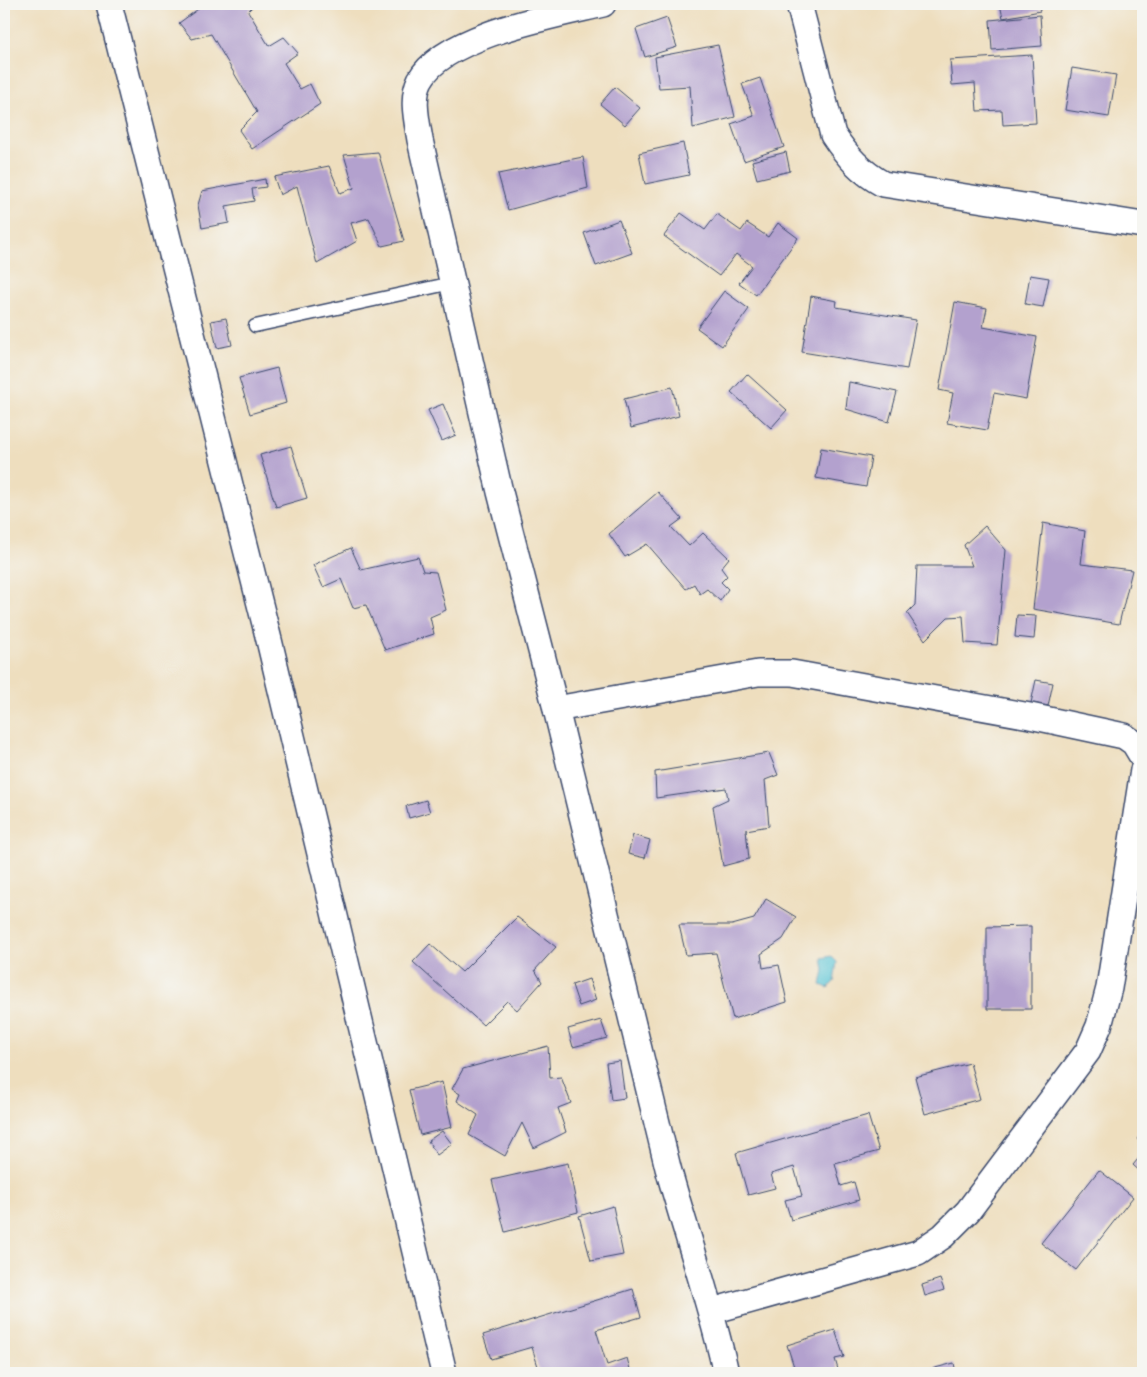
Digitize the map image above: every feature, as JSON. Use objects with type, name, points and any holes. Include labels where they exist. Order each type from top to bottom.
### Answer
[{"type":"street","points":[[109,4],[269,640],[444,1373]]},
{"type":"street","points":[[603,4],[489,34],[455,48],[438,59],[420,80],[415,105],[420,140],[500,492],[556,709],[668,1168],[688,1242],[712,1311],[726,1373]]},
{"type":"street","points":[[799,4],[833,134],[843,150],[868,176],[883,184],[1143,225]]},
{"type":"street","points":[[556,709],[758,673],[792,673],[1030,716],[1124,736],[1134,742],[1143,758]]},
{"type":"street","points":[[712,1311],[918,1253],[943,1236],[968,1211],[1088,1051],[1099,1026],[1109,988],[1143,770]]},
{"type":"lane","points":[[255,326],[452,283]]},
{"type":"water","points":[[831,956],[837,962],[834,982],[828,988],[821,985],[824,970],[822,958]]},
{"type":"building","points":[[205,4],[255,4],[248,11],[269,46],[284,37],[298,53],[284,63],[300,89],[310,84],[320,104],[252,149],[239,130],[257,112],[211,34],[192,39],[179,23]]},
{"type":"building","points":[[1000,4],[1039,4],[1040,11],[1003,18]]},
{"type":"building","points":[[1040,15],[1042,46],[992,50],[990,20]]},
{"type":"building","points":[[667,18],[677,47],[645,57],[636,29]]},
{"type":"building","points":[[718,45],[735,117],[693,128],[690,86],[659,88],[655,57]]},
{"type":"building","points":[[1032,55],[1036,123],[1003,125],[1002,110],[977,111],[975,83],[952,85],[950,60]]},
{"type":"building","points":[[1072,68],[1116,75],[1109,117],[1065,110]]},
{"type":"building","points":[[760,78],[784,147],[744,161],[731,124],[754,116],[742,84]]},
{"type":"building","points":[[615,87],[640,108],[625,125],[600,104]]},
{"type":"building","points":[[683,143],[689,175],[645,184],[639,153]]},
{"type":"building","points":[[378,152],[404,241],[382,246],[369,218],[351,223],[357,241],[317,264],[297,186],[280,195],[274,177],[329,166],[340,193],[354,188],[344,155]]},
{"type":"building","points":[[786,152],[790,171],[757,179],[752,161]]},
{"type":"building","points":[[583,157],[588,188],[508,210],[498,174]]},
{"type":"building","points":[[265,179],[266,187],[252,189],[254,201],[226,206],[229,223],[202,228],[198,205],[202,191]]},
{"type":"building","points":[[681,213],[705,230],[717,214],[741,231],[747,223],[768,237],[778,223],[798,238],[756,295],[739,283],[752,266],[736,254],[719,276],[664,236]]},
{"type":"building","points":[[619,220],[632,253],[596,266],[584,233]]},
{"type":"building","points":[[1030,275],[1049,278],[1043,307],[1025,304]]},
{"type":"building","points":[[724,291],[749,309],[722,346],[697,328]]},
{"type":"building","points":[[811,296],[837,301],[836,307],[916,320],[907,369],[802,352]]},
{"type":"building","points":[[955,302],[987,308],[983,327],[1037,337],[1026,399],[994,393],[987,430],[947,423],[953,393],[939,390]]},
{"type":"building","points":[[226,318],[232,345],[217,348],[211,321]]},
{"type":"building","points":[[277,368],[286,403],[250,414],[239,378]]},
{"type":"building","points":[[747,374],[787,410],[771,428],[731,392]]},
{"type":"building","points":[[849,382],[897,392],[889,422],[846,409]]},
{"type":"building","points":[[672,387],[679,416],[631,428],[624,399]]},
{"type":"building","points":[[443,404],[456,435],[442,441],[428,410]]},
{"type":"building","points":[[291,446],[307,498],[276,507],[260,455]]},
{"type":"building","points":[[821,448],[871,457],[866,487],[816,478]]},
{"type":"building","points":[[658,492],[682,519],[671,527],[689,546],[703,533],[729,558],[721,568],[727,576],[721,582],[728,589],[720,601],[707,589],[700,594],[694,584],[686,589],[647,544],[625,557],[609,534]]},
{"type":"building","points":[[1043,523],[1085,531],[1081,564],[1132,570],[1119,624],[1033,609]]},
{"type":"building","points":[[985,526],[1006,550],[997,645],[965,643],[963,616],[948,617],[925,640],[907,613],[915,605],[917,566],[972,566],[964,545]]},
{"type":"building","points":[[351,548],[361,570],[418,557],[423,571],[436,572],[446,610],[430,617],[434,634],[385,650],[366,605],[353,608],[341,579],[323,587],[313,565]]},
{"type":"building","points":[[1017,615],[1036,616],[1034,639],[1015,637]]},
{"type":"building","points":[[1036,680],[1053,683],[1048,706],[1031,703]]},
{"type":"building","points":[[769,753],[778,775],[765,780],[769,826],[746,830],[749,859],[723,866],[713,806],[728,799],[726,788],[656,798],[655,772]]},
{"type":"building","points":[[426,800],[430,812],[409,818],[406,806]]},
{"type":"building","points":[[633,835],[650,840],[645,858],[628,854]]},
{"type":"building","points":[[766,899],[796,917],[783,939],[761,954],[763,968],[779,965],[787,1002],[733,1019],[716,953],[686,955],[679,925],[732,925],[754,919]]},
{"type":"building","points":[[517,917],[556,947],[535,970],[542,982],[517,1010],[507,1001],[483,1025],[413,962],[430,944],[462,972]]},
{"type":"building","points":[[1031,926],[1031,1009],[987,1009],[987,927]]},
{"type":"building","points":[[589,979],[596,1000],[579,1006],[572,985]]},
{"type":"building","points":[[601,1020],[607,1038],[573,1047],[568,1029]]},
{"type":"building","points":[[548,1046],[550,1078],[561,1077],[571,1103],[558,1108],[566,1132],[534,1148],[522,1123],[505,1156],[469,1135],[478,1115],[457,1101],[460,1094],[452,1089],[463,1069]]},
{"type":"building","points":[[620,1061],[625,1098],[611,1100],[606,1063]]},
{"type":"building","points":[[970,1063],[980,1099],[925,1114],[915,1077]]},
{"type":"building","points":[[442,1082],[452,1127],[420,1135],[409,1090]]},
{"type":"building","points":[[868,1115],[879,1151],[835,1163],[841,1186],[854,1182],[859,1200],[791,1220],[785,1200],[802,1196],[794,1167],[771,1174],[775,1188],[748,1195],[736,1153]]},
{"type":"building","points":[[442,1131],[452,1144],[437,1155],[428,1141]]},
{"type":"building","points":[[1143,1132],[1143,1145],[1137,1139]]},
{"type":"building","points":[[1143,1153],[1143,1174],[1133,1165]]},
{"type":"building","points":[[568,1163],[578,1212],[505,1232],[492,1180]]},
{"type":"building","points":[[1099,1170],[1133,1197],[1076,1270],[1041,1243]]},
{"type":"building","points":[[613,1206],[623,1255],[591,1261],[579,1216]]},
{"type":"building","points":[[940,1279],[944,1290],[925,1296],[922,1285]]},
{"type":"building","points":[[633,1289],[641,1317],[596,1330],[607,1365],[627,1358],[631,1373],[540,1373],[532,1347],[491,1359],[483,1335]]},
{"type":"building","points":[[835,1330],[844,1357],[835,1359],[839,1373],[796,1373],[787,1345]]},
{"type":"building","points":[[954,1363],[956,1373],[916,1373]]}]
